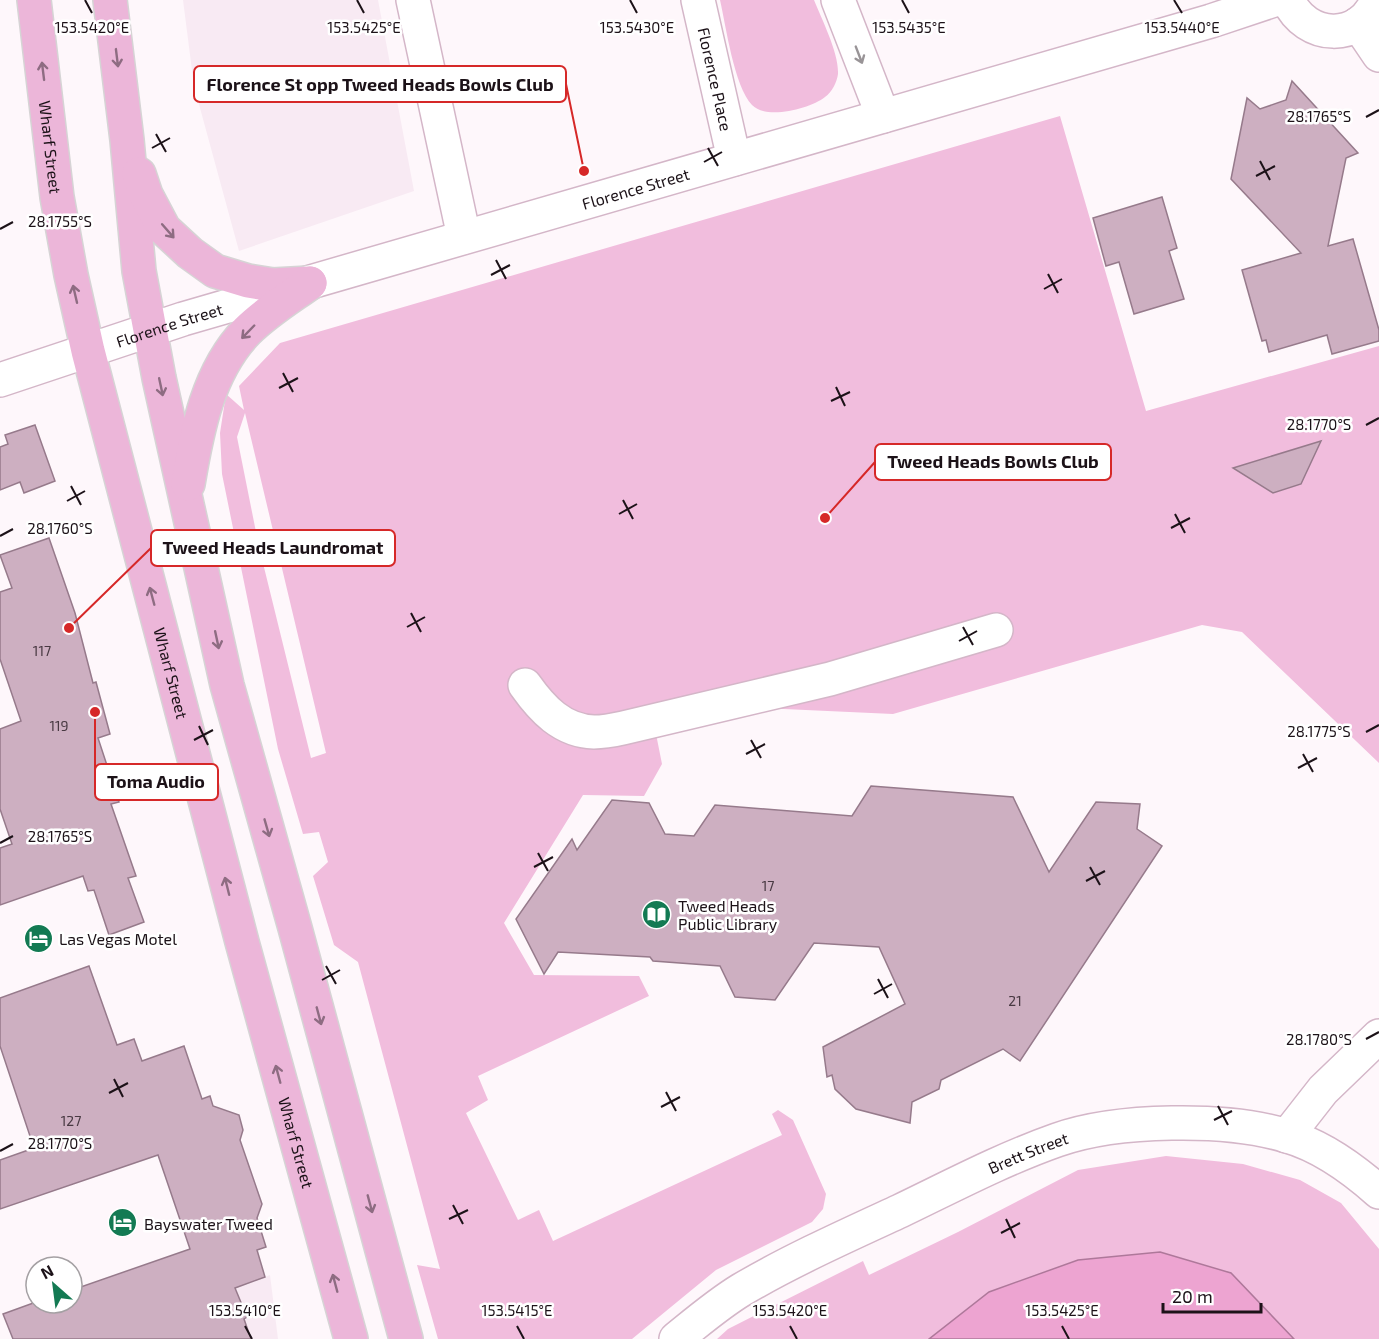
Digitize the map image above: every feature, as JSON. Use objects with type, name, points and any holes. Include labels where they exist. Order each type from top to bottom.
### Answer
[{"type":"main road","name":"Wharf Street","points":[[34,0],[57,197],[88,351],[242,942],[351,1339]]},
{"type":"main road","points":[[110,0],[127,140],[139,271],[149,330],[226,686],[295,928],[406,1339]]},
{"type":"main road","points":[[127,140],[146,195],[164,229],[190,253],[215,271],[248,281],[273,285],[310,283]]},
{"type":"main road","points":[[186,500],[202,416],[217,375],[228,355],[248,331],[310,283]]},
{"type":"street","points":[[413,0],[465,237]]},
{"type":"street","name":"Florence Place","points":[[698,0],[734,159]]},
{"type":"street","points":[[838,0],[883,116]]},
{"type":"street","name":"Florence Street","points":[[0,380],[149,330],[1211,21],[1274,0]]},
{"type":"street","points":[[1287,0],[1297,15],[1315,29],[1345,30],[1368,12],[1379,54]]},
{"type":"street","points":[[525,685],[553,718],[593,732],[623,729],[830,679],[996,630]]},
{"type":"street","points":[[1287,1136],[1323,1090],[1379,1036]]},
{"type":"street","name":"Brett Street","points":[[676,1339],[722,1302],[759,1280],[979,1173],[1059,1139],[1104,1129],[1152,1124],[1202,1123],[1247,1128],[1287,1136],[1326,1153],[1356,1172],[1379,1192]]},
{"type":"shaded area","points":[[183,0],[378,0],[414,191],[239,251],[194,86]]},
{"type":"shaded area","points":[[720,0],[814,0],[836,56],[838,74],[834,87],[825,97],[799,109],[767,112],[752,105],[740,84]]},
{"type":"shaded area","points":[[1060,116],[1146,411],[1379,346],[1379,763],[1242,632],[1202,625],[893,714],[739,707],[655,729],[662,764],[644,796],[583,795],[504,923],[534,975],[639,976],[649,996],[478,1076],[488,1100],[466,1113],[518,1220],[539,1210],[553,1241],[782,1135],[772,1114],[778,1110],[793,1120],[826,1194],[823,1209],[812,1222],[716,1270],[632,1339],[438,1339],[417,1265],[440,1269],[358,962],[334,945],[313,876],[328,862],[319,832],[303,834],[278,749],[222,474],[220,433],[226,394],[244,410],[239,386],[280,343]],"holes":[[[245,413],[326,753],[311,758],[259,547],[237,437]]]},
{"type":"shaded area","points":[[1166,1156],[1243,1164],[1300,1180],[1341,1203],[1379,1249],[1379,1339],[1294,1339],[1231,1273],[930,1339],[717,1339],[728,1329],[863,1261],[869,1275],[1078,1170]]},
{"type":"shaded area","points":[[1160,1252],[1231,1273],[1294,1339],[929,1339],[989,1292],[1078,1260]]},
{"type":"shaded area","points":[[270,1275],[278,1339],[91,1339],[265,1277]]},
{"type":"building","points":[[1292,81],[1358,153],[1346,158],[1328,246],[1353,239],[1379,330],[1379,341],[1332,354],[1327,335],[1269,352],[1266,340],[1262,341],[1242,270],[1301,253],[1231,179],[1247,98],[1260,109],[1286,100]]},
{"type":"building","points":[[1162,197],[1177,248],[1169,251],[1184,299],[1134,314],[1119,262],[1106,266],[1093,218]]},
{"type":"building","points":[[35,425],[55,481],[24,493],[20,482],[0,490],[0,447],[8,444],[5,435]]},
{"type":"building","points":[[1321,441],[1301,484],[1273,493],[1233,468]]},
{"type":"building","points":[[49,538],[75,613],[93,683],[96,682],[110,734],[98,738],[119,802],[111,804],[136,876],[128,878],[144,922],[109,935],[94,890],[88,891],[83,876],[0,905],[0,848],[12,844],[0,809],[0,729],[21,721],[0,659],[0,592],[12,588],[0,555]]},
{"type":"building","points":[[871,786],[1013,797],[1049,872],[1096,802],[1140,804],[1137,829],[1162,846],[1020,1061],[1003,1049],[941,1080],[939,1089],[912,1102],[910,1123],[856,1109],[835,1089],[832,1075],[827,1077],[823,1047],[905,1004],[879,947],[814,943],[775,1000],[735,997],[720,966],[653,961],[650,957],[558,952],[544,974],[516,919],[572,839],[577,850],[612,800],[649,803],[665,834],[694,836],[715,805],[852,816]]},
{"type":"building","points":[[89,966],[117,1045],[134,1039],[142,1061],[184,1046],[202,1099],[210,1096],[213,1106],[239,1115],[243,1130],[240,1140],[262,1204],[257,1218],[266,1247],[257,1250],[265,1277],[235,1288],[247,1317],[244,1319],[251,1339],[13,1339],[3,1314],[24,1306],[24,1315],[84,1315],[84,1286],[190,1249],[158,1155],[0,1209],[0,1160],[34,1148],[0,1046],[0,998]]},
{"type":"place","name":"Florence St opp Tweed Heads Bowls Club","points":[[584,171]]},
{"type":"place","name":"Tweed Heads Bowls Club","points":[[825,518]]},
{"type":"place","name":"Tweed Heads Laundromat","points":[[69,628]]},
{"type":"place","name":"Toma Audio","points":[[95,712]]},
{"type":"place","name":"Tweed Heads Public Library","points":[[657,914]]},
{"type":"place","name":"Las Vegas Motel","points":[[38,938]]},
{"type":"place","name":"Bayswater Tweed","points":[[123,1223]]}]
